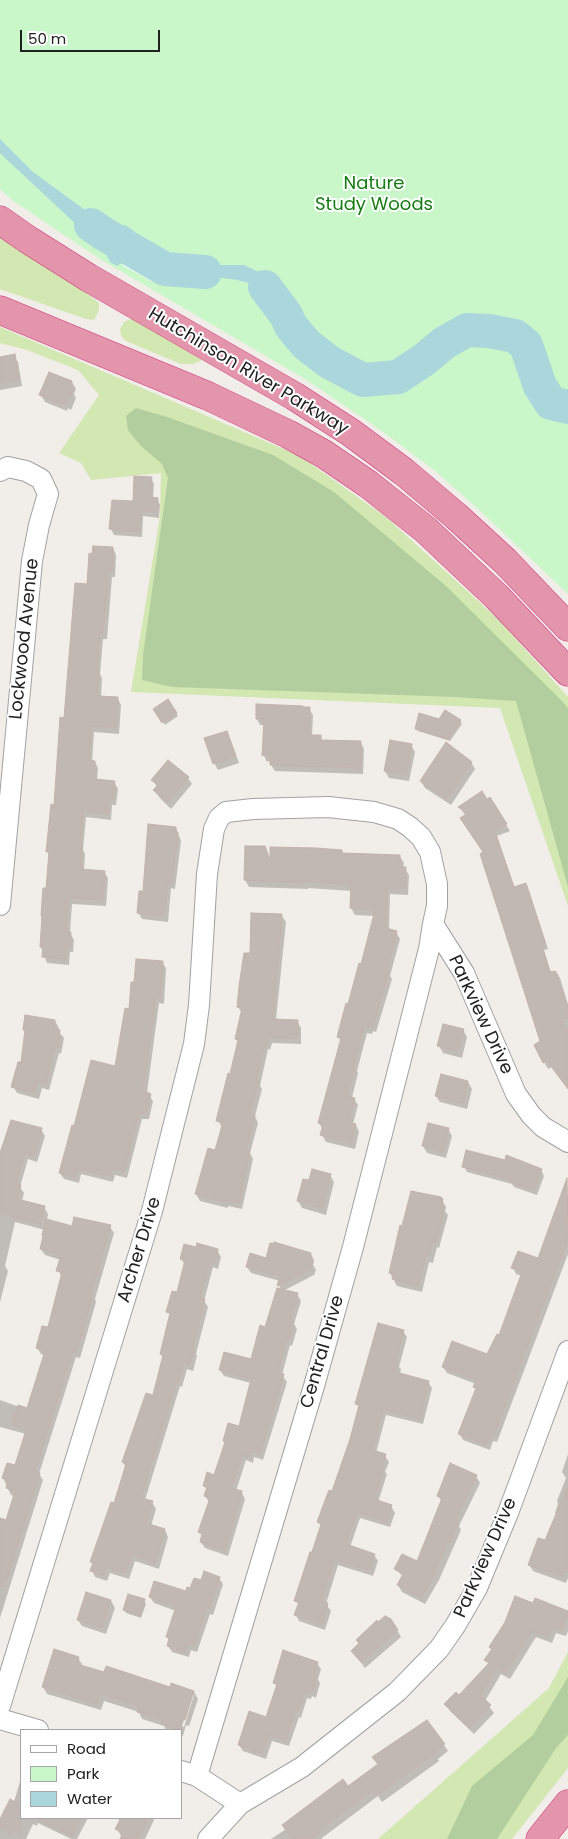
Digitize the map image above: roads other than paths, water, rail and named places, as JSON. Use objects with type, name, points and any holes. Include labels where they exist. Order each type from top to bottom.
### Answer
[{"type":"highway","name":"Hutchinson River Parkway","points":[[0,220],[89,278],[287,391],[350,432],[398,467],[456,516],[505,561],[568,627]]},
{"type":"highway","name":"Hutchinson River Parkway","points":[[0,310],[208,396],[288,434],[324,454],[368,484],[426,530],[512,612],[568,672]]},
{"type":"highway","points":[[540,1839],[568,1804]]},
{"type":"street","name":"Lockwood Avenue","points":[[0,471],[8,467],[26,471],[41,479],[48,494],[39,525],[32,561],[0,905]]},
{"type":"street","name":"Archer Drive","points":[[0,1706],[152,1211],[194,1044],[199,1005],[207,874],[214,829],[219,818],[226,812],[253,809],[328,807],[374,812],[398,819],[410,826],[421,837],[430,852],[436,884],[436,906],[433,924]]},
{"type":"street","name":"Parkview Drive","points":[[433,924],[464,973],[516,1094],[531,1115],[543,1127],[568,1142]]},
{"type":"street","name":"Central Drive","points":[[189,1773],[319,1368],[358,1228],[433,924]]},
{"type":"street","name":"Parkview Drive","points":[[208,1839],[240,1804],[309,1761],[397,1692],[439,1649],[477,1588],[508,1513],[568,1351]]},
{"type":"street","points":[[0,1719],[35,1729]]},
{"type":"street","points":[[189,1773],[240,1804]]},
{"type":"water","points":[[0,139],[33,172],[111,229],[125,225],[134,231],[137,238],[126,259],[117,266],[110,262],[101,244],[79,227],[0,153]]},
{"type":"water","points":[[166,254],[193,265],[244,265],[261,273],[281,294],[290,322],[290,329],[269,297],[253,284],[207,276],[161,277],[156,273]]},
{"type":"waterway","points":[[91,225],[165,269],[205,272]]},
{"type":"waterway","points":[[265,287],[286,315],[291,326],[306,344],[329,362],[363,380],[398,377],[425,359],[444,343],[467,330],[489,331],[515,336],[526,345],[540,386],[551,403],[568,407]]},
{"type":"park label","name":"Nature Study Woods","points":[[374,194]]}]
